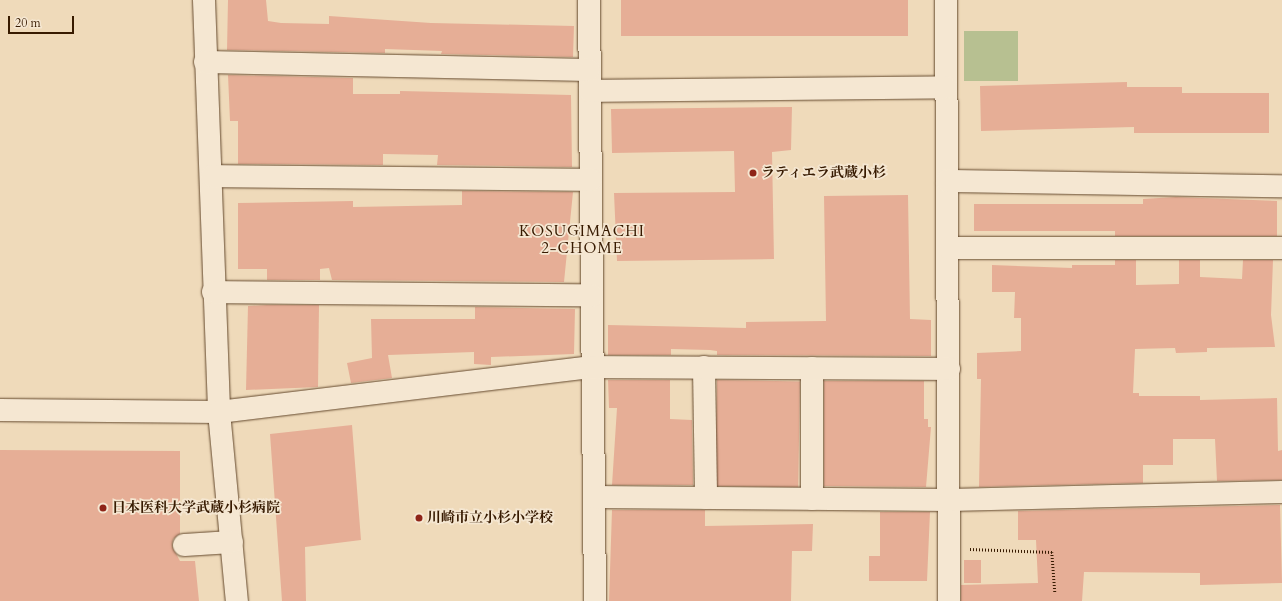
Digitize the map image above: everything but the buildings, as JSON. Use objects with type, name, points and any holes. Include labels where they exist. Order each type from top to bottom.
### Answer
[{"type":"street","points":[[204,0],[205,62],[212,176],[214,292],[219,412],[238,601]]},
{"type":"street","points":[[589,0],[592,295],[590,367],[594,497],[595,601]]},
{"type":"street","points":[[946,0],[949,248],[949,601]]},
{"type":"street","points":[[205,62],[589,81],[946,87]]},
{"type":"street","points":[[212,176],[591,180]]},
{"type":"street","points":[[947,181],[1282,186]]},
{"type":"street","points":[[949,248],[1282,248]]},
{"type":"street","points":[[214,292],[592,295]]},
{"type":"street","points":[[0,410],[219,412],[590,367],[949,369]]},
{"type":"street","points":[[704,368],[706,498]]},
{"type":"street","points":[[812,368],[812,499]]},
{"type":"street","points":[[594,497],[950,500],[1282,492]]},
{"type":"street","points":[[184,545],[232,542]]},
{"type":"path","points":[[949,548],[1052,552],[1055,592]]},
{"type":"green space","points":[[964,31],[1018,31],[1018,81],[964,81]]},
{"type":"place","name":"ラティエラ武蔵小杉","points":[[753,173]]},
{"type":"place","name":"日本医科大学武蔵小杉病院","points":[[103,508]]},
{"type":"place","name":"川崎市立小杉小学校","points":[[419,518]]},
{"type":"district","name":"KOSUGIMACHI 2-CHOME","points":[[582,240]]}]
